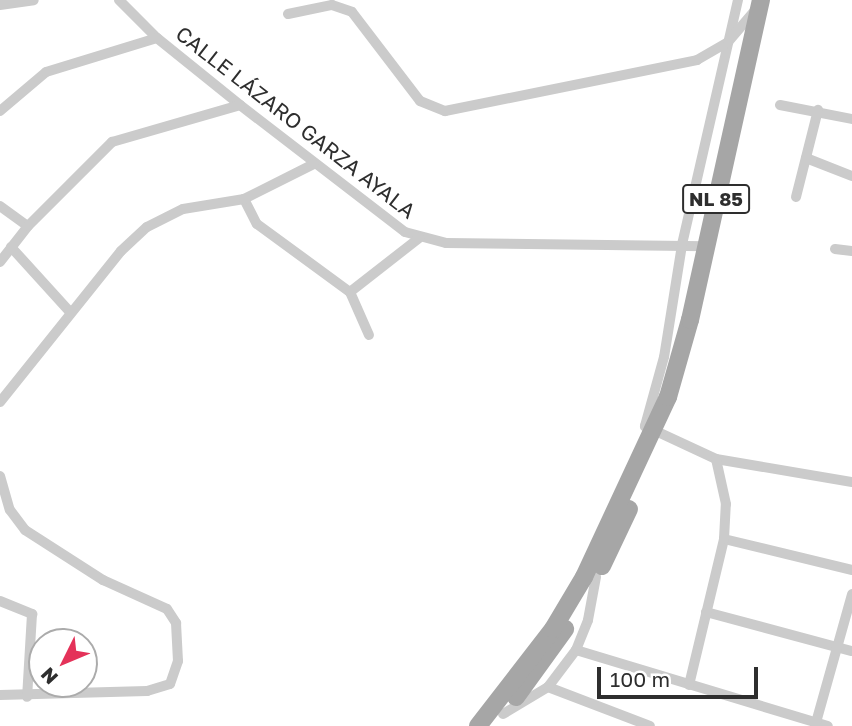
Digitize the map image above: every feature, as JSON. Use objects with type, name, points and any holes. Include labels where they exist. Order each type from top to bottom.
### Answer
[{"type":"main road","name":"NL 85","points":[[497,720],[541,667],[596,577],[655,433],[682,353],[760,3]]},
{"type":"main road","name":"NL 85","points":[[478,726],[525,668],[578,588],[655,433]]},
{"type":"street","points":[[0,5],[34,0]]},
{"type":"street","name":"CALLE LÁZARO GARZA AYALA","points":[[119,0],[157,38],[240,106],[388,222],[419,238],[446,243],[706,246]]},
{"type":"street","points":[[738,0],[682,245],[664,358],[645,426],[655,433],[716,459],[852,482]]},
{"type":"street","points":[[288,13],[332,5],[352,12],[420,101],[437,111],[697,60],[728,42],[760,3]]},
{"type":"street","name":"CALLE LÁZARO GARZA AYALA","points":[[0,111],[46,72],[157,38]]},
{"type":"street","points":[[780,105],[818,110],[852,119]]},
{"type":"street","points":[[0,262],[28,226],[120,137],[240,106]]},
{"type":"street","points":[[796,197],[818,110]]},
{"type":"street","points":[[806,158],[852,176]]},
{"type":"street","points":[[0,402],[70,312],[147,227],[183,209],[244,199],[314,164]]},
{"type":"street","points":[[244,199],[257,224],[350,292],[369,335]]},
{"type":"street","points":[[0,206],[28,226]]},
{"type":"street","points":[[350,292],[419,238]]},
{"type":"street","points":[[11,247],[70,312]]},
{"type":"street","points":[[835,249],[852,251]]},
{"type":"street","points":[[689,685],[724,539],[726,504],[716,459]]},
{"type":"street","points":[[0,476],[10,509],[25,530],[103,580],[160,604],[176,623],[178,662],[170,684],[147,691],[27,697],[0,695]]},
{"type":"street","points":[[724,539],[852,570]]},
{"type":"street","points":[[497,720],[548,687],[576,650],[588,620],[596,577]]},
{"type":"street","points":[[576,650],[820,725],[836,646],[852,594]]},
{"type":"street","points":[[0,601],[32,614],[27,697]]},
{"type":"street","points":[[706,612],[852,651]]},
{"type":"street","points":[[548,687],[650,726]]}]
